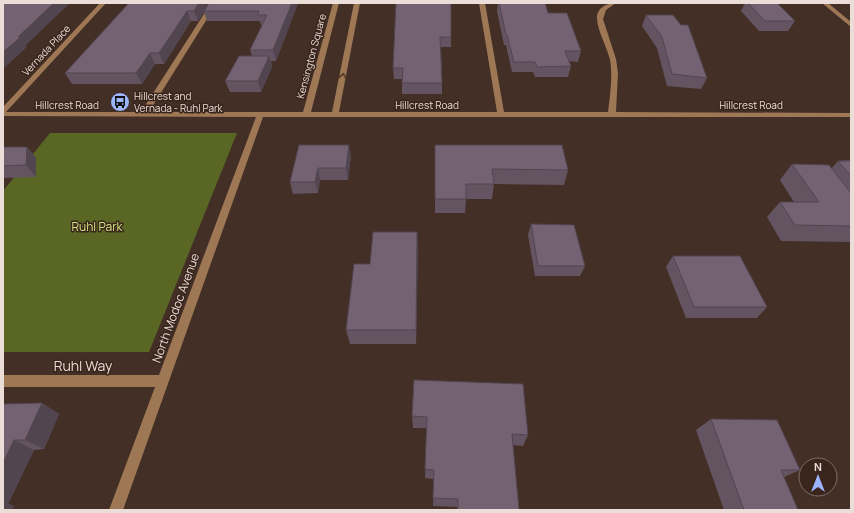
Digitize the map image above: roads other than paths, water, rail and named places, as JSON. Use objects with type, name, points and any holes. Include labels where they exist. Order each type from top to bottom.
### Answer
[{"type":"street","name":"Vernada Place","points":[[3,110],[103,3]]},
{"type":"street","points":[[143,115],[214,3]]},
{"type":"street","name":"Kensington Square","points":[[306,115],[336,3]]},
{"type":"street","points":[[335,115],[357,3]]},
{"type":"street","points":[[482,3],[501,115]]},
{"type":"street","points":[[612,115],[615,73],[613,59],[600,19],[601,12],[606,6],[613,3]]},
{"type":"street","points":[[825,3],[851,25]]},
{"type":"street","name":"Hillcrest Road","points":[[3,114],[851,115]]},
{"type":"street","name":"North Modoc Avenue","points":[[116,510],[260,115]]},
{"type":"street","name":"Ruhl Way","points":[[3,381],[163,381]]},
{"type":"place","name":"Hillcrest and Vernada - Ruhl Park","points":[[120,102]]},
{"type":"park label","name":"Ruhl Park","points":[[97,227]]}]
